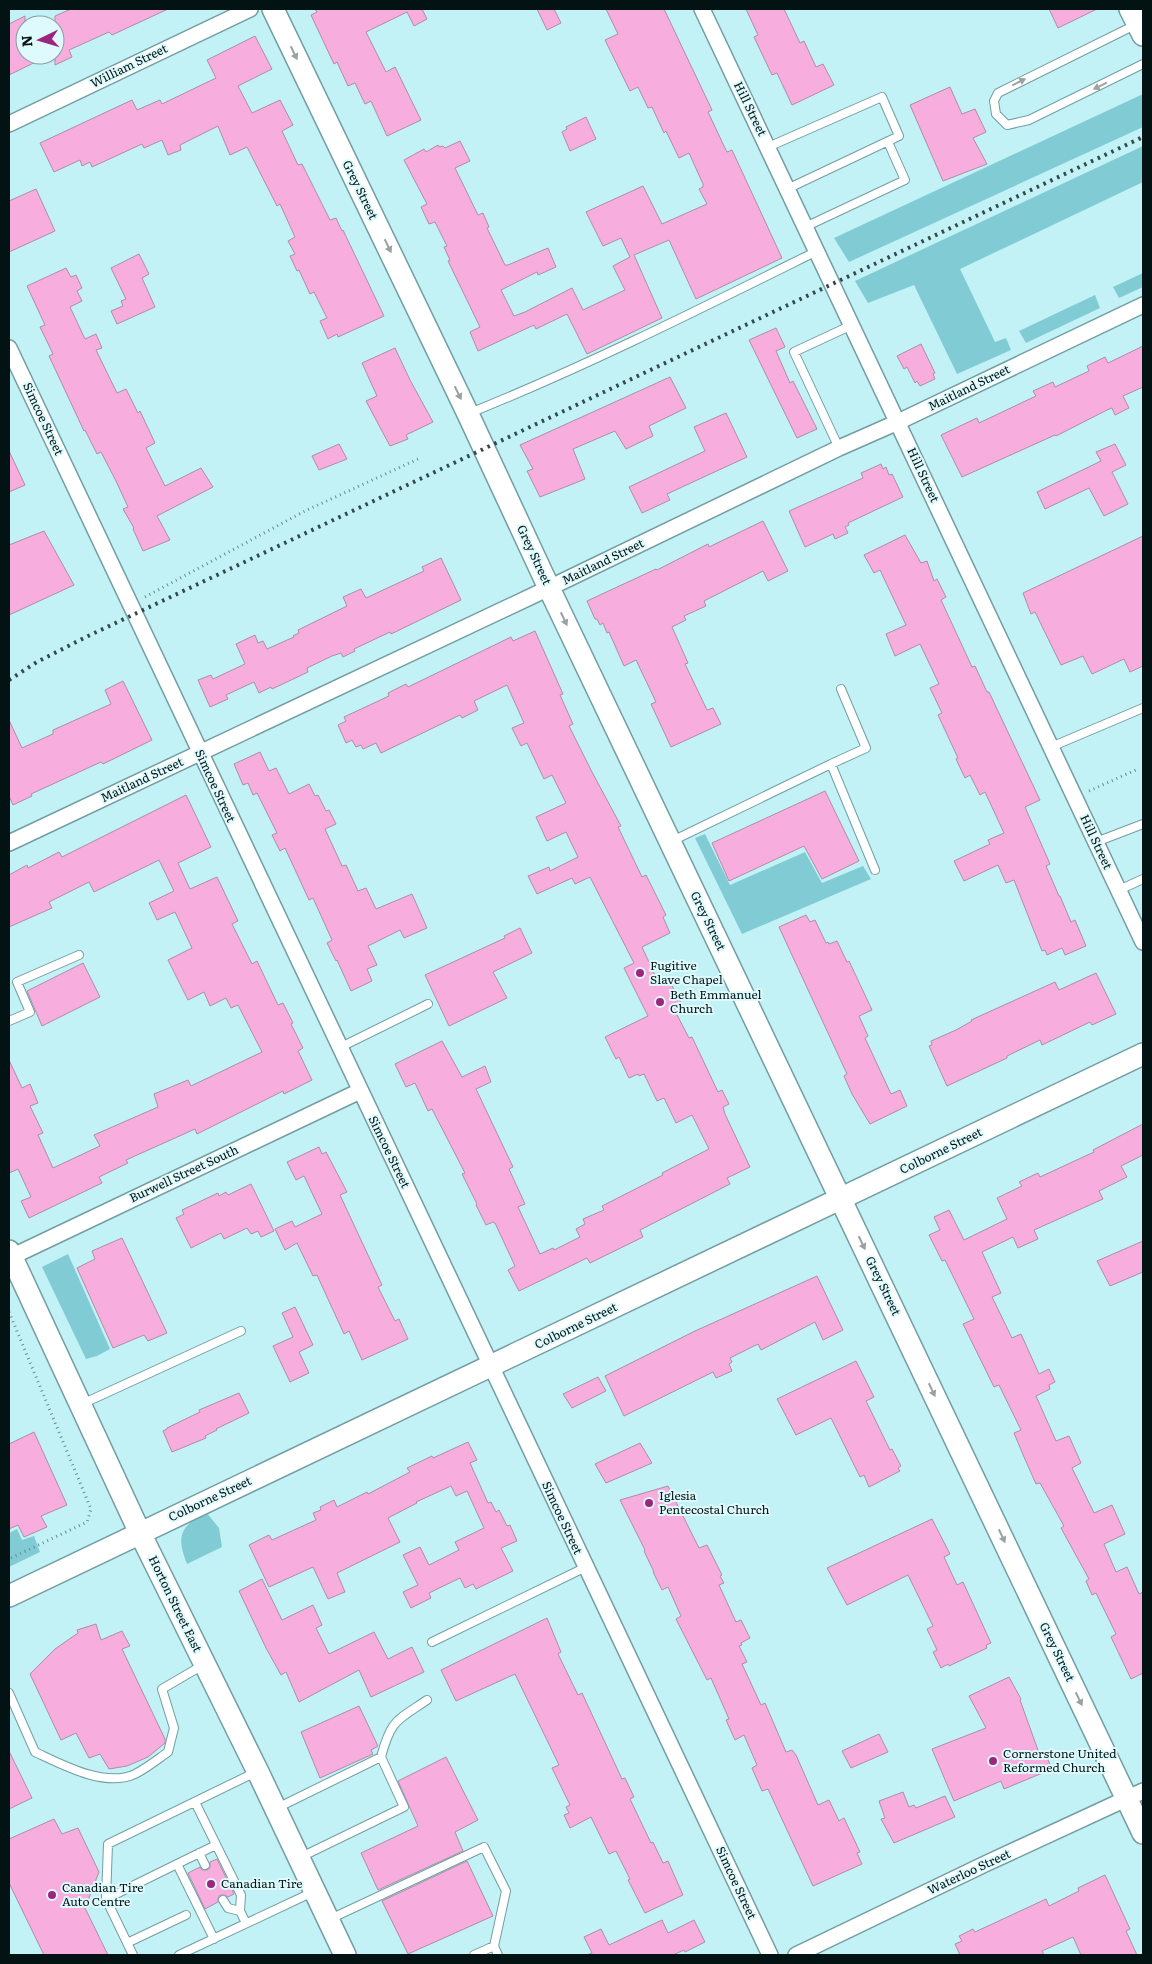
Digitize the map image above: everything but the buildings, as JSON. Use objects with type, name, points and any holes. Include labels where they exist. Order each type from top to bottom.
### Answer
[{"type":"street","name":"William Street","points":[[9,124],[250,9]]},
{"type":"street","name":"Grey Street","points":[[273,9],[468,414],[549,588],[841,1199],[1135,1795],[1143,1833]]},
{"type":"street","name":"Hill Street","points":[[702,9],[1143,942]]},
{"type":"street","name":"Maitland Street","points":[[9,843],[1143,305]]},
{"type":"street","name":"Simcoe Street","points":[[9,348],[199,753],[770,1955]]},
{"type":"street","name":"Colborne Street","points":[[9,1596],[1143,1054]]},
{"type":"street","name":"Burwell Street South","points":[[10,1255],[360,1091]]},
{"type":"street","name":"Horton Street East","points":[[10,1255],[140,1532],[276,1808],[345,1955]]},
{"type":"street","name":"Waterloo Street","points":[[796,1955],[985,1864],[1135,1795]]},
{"type":"lane","points":[[1137,23],[998,93],[994,101],[996,114],[1007,125],[1029,120],[1143,64]]},
{"type":"lane","points":[[768,147],[882,97],[899,136],[787,189]]},
{"type":"lane","points":[[805,227],[905,180],[888,142]]},
{"type":"lane","points":[[468,414],[532,388],[625,346],[817,251]]},
{"type":"lane","points":[[839,448],[794,352],[852,325]]},
{"type":"lane","points":[[670,842],[866,748],[841,689]]},
{"type":"lane","points":[[1051,747],[1143,708]]},
{"type":"lane","points":[[831,764],[875,870]]},
{"type":"lane","points":[[1096,842],[1143,824]]},
{"type":"lane","points":[[1119,890],[1143,879]]},
{"type":"lane","points":[[9,1021],[30,1012],[17,982],[79,955]]},
{"type":"lane","points":[[340,1048],[428,1004]]},
{"type":"lane","points":[[80,1405],[241,1331]]},
{"type":"lane","points":[[432,1642],[586,1567]]},
{"type":"lane","points":[[9,1693],[35,1752],[65,1766],[105,1779],[134,1774],[168,1752],[174,1728],[162,1689],[205,1664]]},
{"type":"lane","points":[[299,1858],[404,1807],[381,1757],[390,1730],[396,1720],[426,1700]]},
{"type":"lane","points":[[276,1808],[381,1757]]},
{"type":"lane","points":[[133,1955],[106,1899],[108,1844],[258,1772]]},
{"type":"lane","points":[[195,1802],[241,1895],[240,1911],[246,1923]]},
{"type":"lane","points":[[106,1899],[216,1845]]},
{"type":"lane","points":[[328,1920],[484,1847],[506,1891],[494,1946],[498,1955]]},
{"type":"lane","points":[[199,1853],[205,1865]]},
{"type":"lane","points":[[177,1864],[214,1939]]},
{"type":"lane","points":[[179,1955],[315,1891]]},
{"type":"lane","points":[[223,1900],[228,1908],[240,1911]]},
{"type":"lane","points":[[127,1943],[186,1915]]},
{"type":"lane","points":[[474,1955],[494,1946]]},
{"type":"path","points":[[130,605],[305,511],[418,458]]},
{"type":"path","points":[[1075,798],[1138,769]]},
{"type":"path","points":[[9,1312],[91,1508],[86,1522],[9,1559]]},
{"type":"shaded area","points":[[1143,94],[1143,127],[849,262],[834,238]]},
{"type":"shaded area","points":[[1143,146],[1143,182],[960,269],[995,342],[1006,338],[1011,350],[957,374],[914,285],[868,303],[855,281]]},
{"type":"shaded area","points":[[1143,273],[1143,287],[1119,298],[1113,287]]},
{"type":"shaded area","points":[[1095,295],[1100,308],[1026,343],[1019,331]]},
{"type":"shaded area","points":[[705,834],[730,885],[805,852],[822,883],[863,866],[871,879],[742,934],[695,838]]},
{"type":"shaded area","points":[[68,1254],[110,1349],[86,1359],[42,1267]]},
{"type":"shaded area","points":[[206,1512],[219,1528],[222,1547],[187,1564],[181,1539],[183,1533],[197,1517]]},
{"type":"shaded area","points":[[17,1529],[22,1540],[34,1536],[40,1552],[9,1567],[9,1533]]},
{"type":"railway","points":[[9,680],[37,662],[86,637],[1143,137]]},
{"type":"place","name":"Fugitive Slave Chapel","points":[[640,973]]},
{"type":"place","name":"Beth Emmanuel Church","points":[[660,1002]]},
{"type":"place","name":"Iglesia Pentecostal Church","points":[[649,1503]]},
{"type":"place","name":"Cornerstone United Reformed Church","points":[[993,1761]]},
{"type":"place","name":"Canadian Tire","points":[[211,1884]]},
{"type":"place","name":"Canadian Tire Auto Centre","points":[[52,1895]]}]
